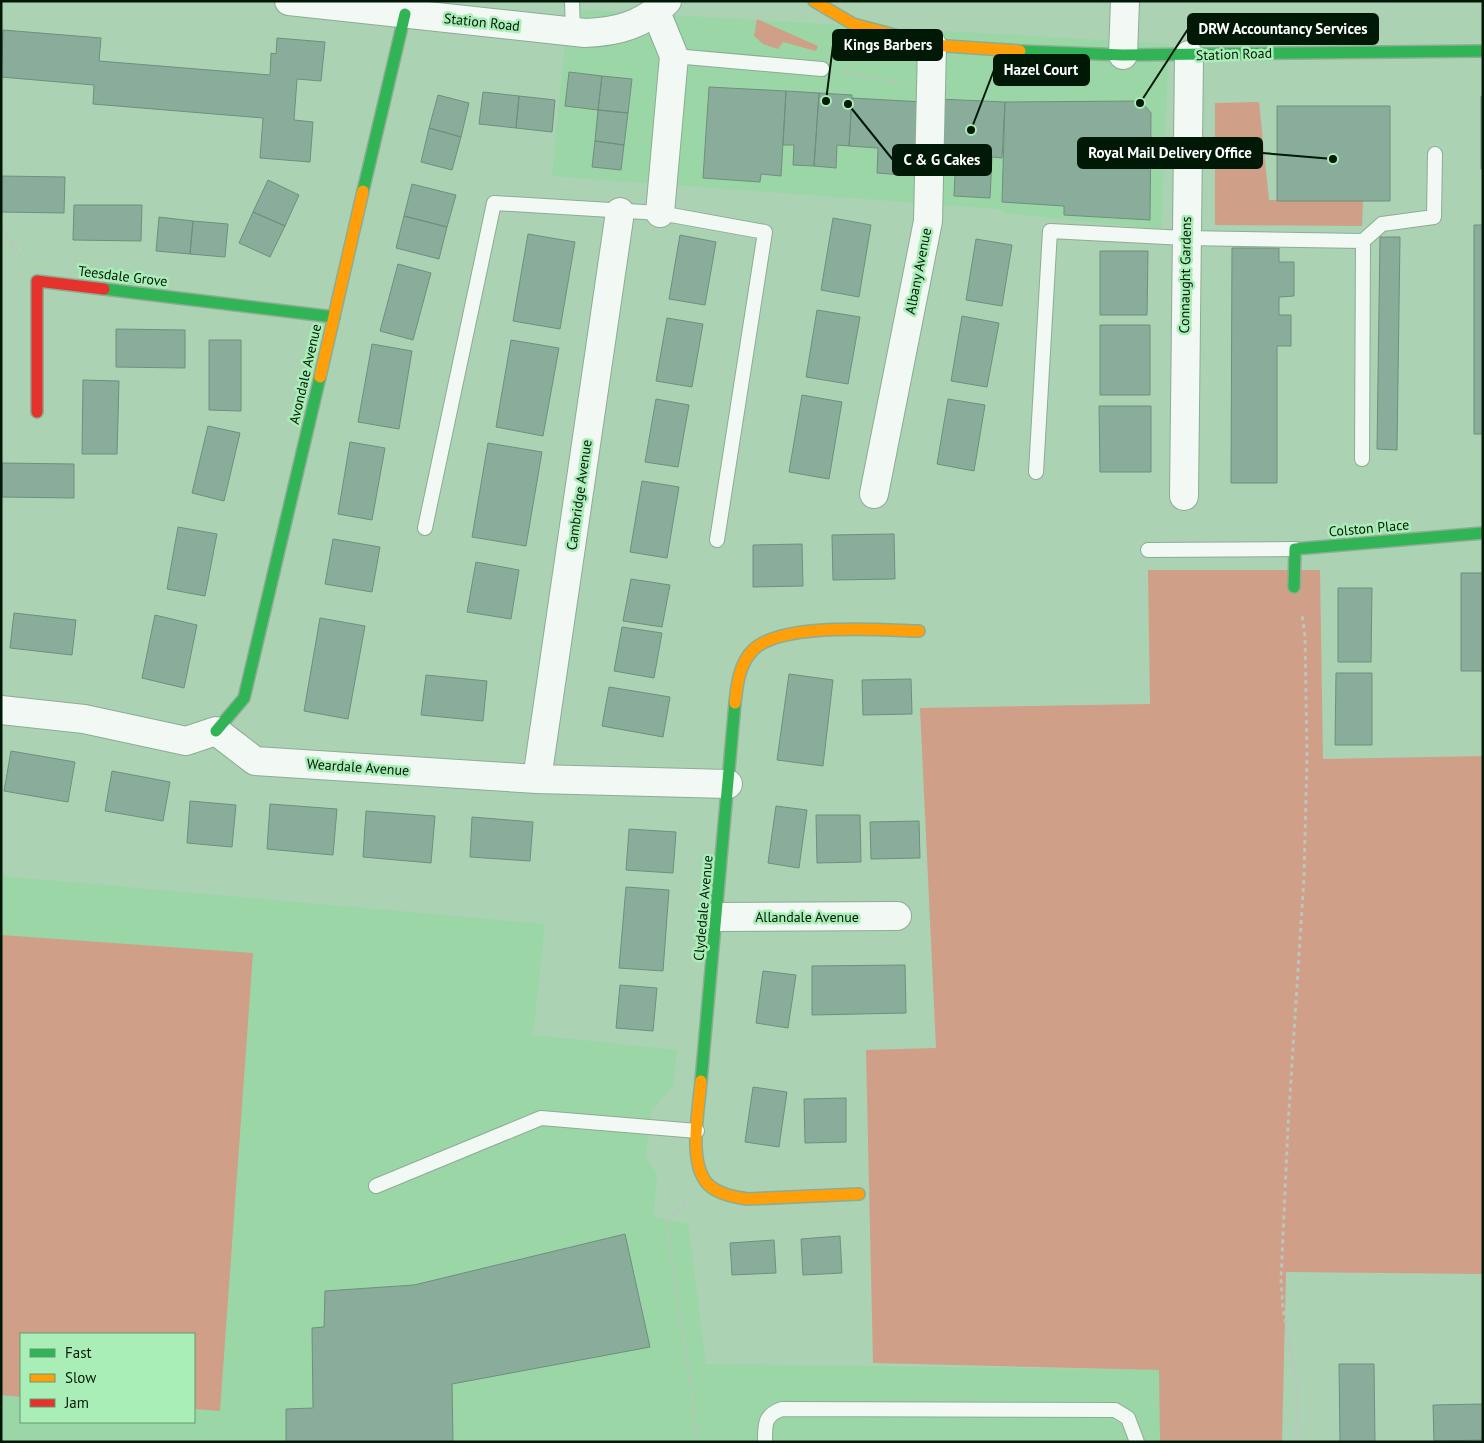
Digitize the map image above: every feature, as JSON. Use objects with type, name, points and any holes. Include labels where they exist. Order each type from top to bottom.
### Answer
[{"type":"street","name":"Station Road","points":[[289,1],[405,14],[444,10],[573,32],[606,32],[627,28],[662,6]]},
{"type":"street","name":"Station Road","points":[[814,1],[853,24],[932,45],[984,50],[1123,55],[1338,51],[1483,51]]},
{"type":"street","points":[[1123,55],[1125,1]]},
{"type":"street","points":[[660,213],[674,56],[662,6]]},
{"type":"street","name":"Avondale Avenue","points":[[216,731],[244,698],[405,14]]},
{"type":"street","name":"Albany Avenue","points":[[874,494],[928,221],[932,45]]},
{"type":"street","name":"Connaught Gardens","points":[[1184,496],[1188,55]]},
{"type":"street","name":"Cambridge Avenue","points":[[538,779],[620,212]]},
{"type":"street","name":"Teesdale Grove","points":[[37,412],[37,281],[334,317]]},
{"type":"street","name":"Colston Place","points":[[1295,549],[1483,533]]},
{"type":"street","points":[[1294,587],[1295,549]]},
{"type":"street","name":"Clydedale Avenue","points":[[704,1179],[696,1163],[697,1131],[737,686],[743,664],[756,647],[772,637],[796,632],[919,631]]},
{"type":"street","points":[[1,710],[84,719],[186,740],[216,731]]},
{"type":"street","name":"Weardale Avenue","points":[[216,731],[255,761],[538,779],[728,784]]},
{"type":"street","name":"Allandale Avenue","points":[[717,917],[897,916]]},
{"type":"street","points":[[704,1179],[721,1194],[748,1199],[859,1194]]},
{"type":"lane","points":[[572,1],[573,32]]},
{"type":"lane","points":[[674,56],[822,69]]},
{"type":"lane","points":[[1036,472],[1050,231],[1185,238],[1362,241],[1382,224],[1434,218],[1435,154]]},
{"type":"lane","points":[[425,528],[494,203],[660,213],[765,232],[717,540]]},
{"type":"lane","points":[[1362,241],[1362,459]]},
{"type":"lane","points":[[1148,550],[1295,549]]},
{"type":"lane","points":[[376,1186],[541,1118],[697,1131]]},
{"type":"lane","points":[[765,1442],[767,1418],[772,1412],[782,1409],[1115,1410],[1128,1418],[1137,1442]]},
{"type":"path","points":[[822,69],[931,86]]},
{"type":"path","points":[[1294,587],[1305,636],[1307,758],[1304,877],[1288,1126],[1282,1280],[1283,1309],[1297,1384],[1299,1442]]},
{"type":"path","points":[[697,1442],[692,1392],[667,1229],[668,1220],[704,1179]]},
{"type":"shaded area","points":[[568,9],[1169,44],[1161,229],[1003,213],[999,209],[552,176]]},
{"type":"shaded area","points":[[757,19],[818,46],[816,51],[783,42],[778,49],[763,44],[754,36]]},
{"type":"shaded area","points":[[1259,102],[1269,200],[1363,201],[1362,226],[1215,225],[1215,103]]},
{"type":"shaded area","points":[[1148,570],[1320,570],[1323,759],[1483,756],[1483,1274],[1286,1272],[1282,1442],[1160,1442],[1159,1370],[873,1363],[866,1050],[936,1048],[920,708],[1150,704]]},
{"type":"shaded area","points":[[1,876],[545,924],[533,1035],[677,1050],[673,1086],[651,1111],[646,1156],[657,1175],[653,1217],[688,1224],[706,1364],[1160,1370],[1160,1442],[1,1442]]},
{"type":"shaded area","points":[[1,935],[253,953],[220,1411],[195,1409],[195,1333],[20,1333],[20,1397],[1,1395]]},
{"type":"building","points":[[3,30],[101,38],[99,61],[270,75],[271,53],[276,54],[277,38],[325,42],[321,81],[297,79],[294,120],[313,122],[310,162],[260,158],[263,118],[93,104],[94,85],[1,77]]},
{"type":"building","points":[[569,72],[602,76],[598,110],[565,106]]},
{"type":"building","points":[[602,76],[632,79],[628,113],[598,110]]},
{"type":"building","points":[[709,87],[786,91],[781,176],[761,174],[760,182],[703,178]]},
{"type":"building","points":[[786,91],[819,93],[814,166],[793,165],[794,145],[783,145]]},
{"type":"building","points":[[483,92],[519,96],[516,128],[479,124]]},
{"type":"building","points":[[819,93],[852,95],[849,146],[837,145],[836,168],[814,166]]},
{"type":"building","points":[[438,95],[469,103],[461,137],[429,128]]},
{"type":"building","points":[[519,96],[555,100],[552,132],[516,128]]},
{"type":"building","points":[[1481,96],[1483,96],[1483,169],[1481,169]]},
{"type":"building","points":[[852,98],[923,102],[918,176],[877,173],[878,148],[849,146]]},
{"type":"building","points":[[939,99],[1005,102],[1002,158],[992,157],[990,198],[954,196],[955,174],[936,173]]},
{"type":"building","points":[[1141,101],[1151,113],[1150,220],[1064,215],[1064,206],[1002,202],[1005,102]]},
{"type":"building","points":[[1277,106],[1390,106],[1390,201],[1277,201]]},
{"type":"building","points":[[598,110],[628,113],[624,145],[595,141]]},
{"type":"building","points":[[429,128],[461,137],[452,170],[421,162]]},
{"type":"building","points":[[595,141],[624,145],[621,170],[592,167]]},
{"type":"building","points":[[1,176],[65,177],[64,213],[1,212]]},
{"type":"building","points":[[268,180],[299,195],[285,226],[253,212]]},
{"type":"building","points":[[412,184],[456,195],[447,227],[404,216]]},
{"type":"building","points":[[74,205],[142,205],[141,241],[73,240]]},
{"type":"building","points":[[253,212],[285,226],[270,257],[239,243]]},
{"type":"building","points":[[404,216],[447,227],[439,259],[396,248]]},
{"type":"building","points":[[159,217],[193,221],[190,254],[156,251]]},
{"type":"building","points":[[833,218],[871,225],[859,297],[821,290]]},
{"type":"building","points":[[193,221],[228,224],[225,257],[190,254]]},
{"type":"building","points":[[1474,225],[1483,225],[1483,434],[1474,434]]},
{"type":"building","points":[[528,234],[575,242],[560,329],[513,321]]},
{"type":"building","points":[[680,235],[716,242],[705,305],[669,299]]},
{"type":"building","points":[[1380,237],[1400,237],[1397,450],[1377,449]]},
{"type":"building","points":[[976,239],[1012,245],[1002,306],[966,300]]},
{"type":"building","points":[[1232,248],[1279,248],[1279,262],[1294,262],[1294,296],[1279,297],[1279,315],[1291,315],[1291,346],[1277,346],[1277,483],[1231,483]]},
{"type":"building","points":[[1100,251],[1148,251],[1147,315],[1100,315]]},
{"type":"building","points":[[398,264],[431,273],[413,340],[380,331]]},
{"type":"building","points":[[817,310],[860,317],[848,384],[806,377]]},
{"type":"building","points":[[962,316],[999,323],[987,387],[951,381]]},
{"type":"building","points":[[667,318],[703,324],[692,387],[656,381]]},
{"type":"building","points":[[1100,325],[1150,325],[1150,395],[1100,395]]},
{"type":"building","points":[[116,329],[185,330],[185,368],[116,367]]},
{"type":"building","points":[[209,340],[241,340],[241,411],[209,410]]},
{"type":"building","points":[[511,340],[559,348],[543,436],[496,427]]},
{"type":"building","points":[[372,344],[412,351],[399,429],[358,422]]},
{"type":"building","points":[[83,380],[119,381],[117,454],[82,454]]},
{"type":"building","points":[[802,395],[842,402],[829,479],[789,472]]},
{"type":"building","points":[[656,399],[689,405],[678,467],[645,462]]},
{"type":"building","points":[[948,399],[985,405],[974,471],[937,464]]},
{"type":"building","points":[[1099,406],[1151,406],[1151,472],[1100,472]]},
{"type":"building","points":[[208,426],[240,433],[224,501],[192,493]]},
{"type":"building","points":[[350,442],[385,448],[372,520],[338,514]]},
{"type":"building","points":[[488,443],[542,452],[526,546],[472,537]]},
{"type":"building","points":[[2,463],[74,464],[74,498],[2,497]]},
{"type":"building","points":[[642,481],[679,487],[667,558],[630,552]]},
{"type":"building","points":[[178,527],[217,534],[205,596],[167,589]]},
{"type":"building","points":[[894,534],[895,579],[833,580],[832,535]]},
{"type":"building","points":[[333,539],[380,547],[372,592],[325,584]]},
{"type":"building","points":[[802,544],[803,586],[753,587],[753,545]]},
{"type":"building","points":[[476,562],[519,570],[511,619],[467,612]]},
{"type":"building","points":[[1461,573],[1483,573],[1483,671],[1461,671]]},
{"type":"building","points":[[631,579],[670,585],[662,627],[623,621]]},
{"type":"building","points":[[1338,588],[1372,588],[1371,662],[1338,662]]},
{"type":"building","points":[[14,613],[76,620],[72,655],[10,648]]},
{"type":"building","points":[[155,615],[197,625],[184,688],[142,678]]},
{"type":"building","points":[[320,618],[365,626],[348,719],[304,711]]},
{"type":"building","points":[[622,627],[662,633],[654,678],[614,671]]},
{"type":"building","points":[[1336,673],[1372,673],[1372,745],[1335,745]]},
{"type":"building","points":[[789,674],[833,680],[823,766],[777,760]]},
{"type":"building","points":[[426,675],[487,681],[483,721],[421,715]]},
{"type":"building","points":[[911,679],[912,714],[863,715],[862,680]]},
{"type":"building","points":[[609,687],[670,697],[663,737],[602,726]]},
{"type":"building","points":[[11,751],[75,762],[68,802],[4,791]]},
{"type":"building","points":[[112,771],[170,782],[163,821],[105,811]]},
{"type":"building","points":[[190,801],[236,805],[232,847],[187,843]]},
{"type":"building","points":[[270,804],[337,809],[333,855],[267,849]]},
{"type":"building","points":[[776,806],[807,810],[799,868],[768,863]]},
{"type":"building","points":[[366,811],[435,816],[431,863],[363,857]]},
{"type":"building","points":[[816,815],[860,815],[861,862],[817,863]]},
{"type":"building","points":[[472,817],[533,822],[530,861],[470,857]]},
{"type":"building","points":[[919,821],[920,858],[871,859],[870,822]]},
{"type":"building","points":[[629,829],[676,832],[673,873],[626,870]]},
{"type":"building","points":[[626,887],[669,890],[663,971],[619,968]]},
{"type":"building","points":[[905,965],[906,1013],[812,1015],[812,966]]},
{"type":"building","points":[[763,971],[796,975],[788,1028],[756,1023]]},
{"type":"building","points":[[620,985],[657,988],[653,1031],[616,1028]]},
{"type":"building","points":[[753,1087],[787,1092],[779,1147],[745,1142]]},
{"type":"building","points":[[846,1098],[846,1142],[805,1143],[804,1099]]},
{"type":"building","points":[[625,1234],[650,1347],[452,1384],[453,1442],[286,1442],[286,1409],[313,1408],[312,1328],[324,1327],[325,1291],[414,1285]]},
{"type":"building","points":[[840,1236],[842,1273],[803,1275],[801,1239]]},
{"type":"building","points":[[774,1240],[776,1273],[732,1275],[730,1243]]},
{"type":"building","points":[[1339,1364],[1374,1364],[1375,1442],[1340,1442]]},
{"type":"building","points":[[1483,1404],[1483,1440],[1434,1441],[1433,1405]]},
{"type":"traffic: fast","points":[[363,191],[405,14]]},
{"type":"traffic: fast","points":[[1020,51],[1123,55],[1483,51]]},
{"type":"traffic: fast","points":[[104,289],[334,317]]},
{"type":"traffic: fast","points":[[216,731],[244,698],[320,377]]},
{"type":"traffic: fast","points":[[1294,587],[1295,549],[1483,533]]},
{"type":"traffic: fast","points":[[701,1081],[735,703]]},
{"type":"traffic: slow","points":[[814,1],[853,24],[932,45],[1020,51]]},
{"type":"traffic: slow","points":[[320,377],[363,191]]},
{"type":"traffic: slow","points":[[735,703],[740,675],[748,656],[753,650],[767,641],[785,635],[808,631],[857,629],[919,631]]},
{"type":"traffic: slow","points":[[701,1081],[696,1152],[703,1178],[715,1190],[748,1199],[859,1194]]},
{"type":"traffic: jam","points":[[37,412],[37,281],[104,289]]},
{"type":"place","name":"Kings Barbers","points":[[826,101]]},
{"type":"place","name":"DRW Accountancy Services","points":[[1140,103]]},
{"type":"place","name":"C & G Cakes","points":[[848,104]]},
{"type":"place","name":"Hazel Court","points":[[971,130]]},
{"type":"place","name":"Royal Mail Delivery Office","points":[[1333,159]]}]
